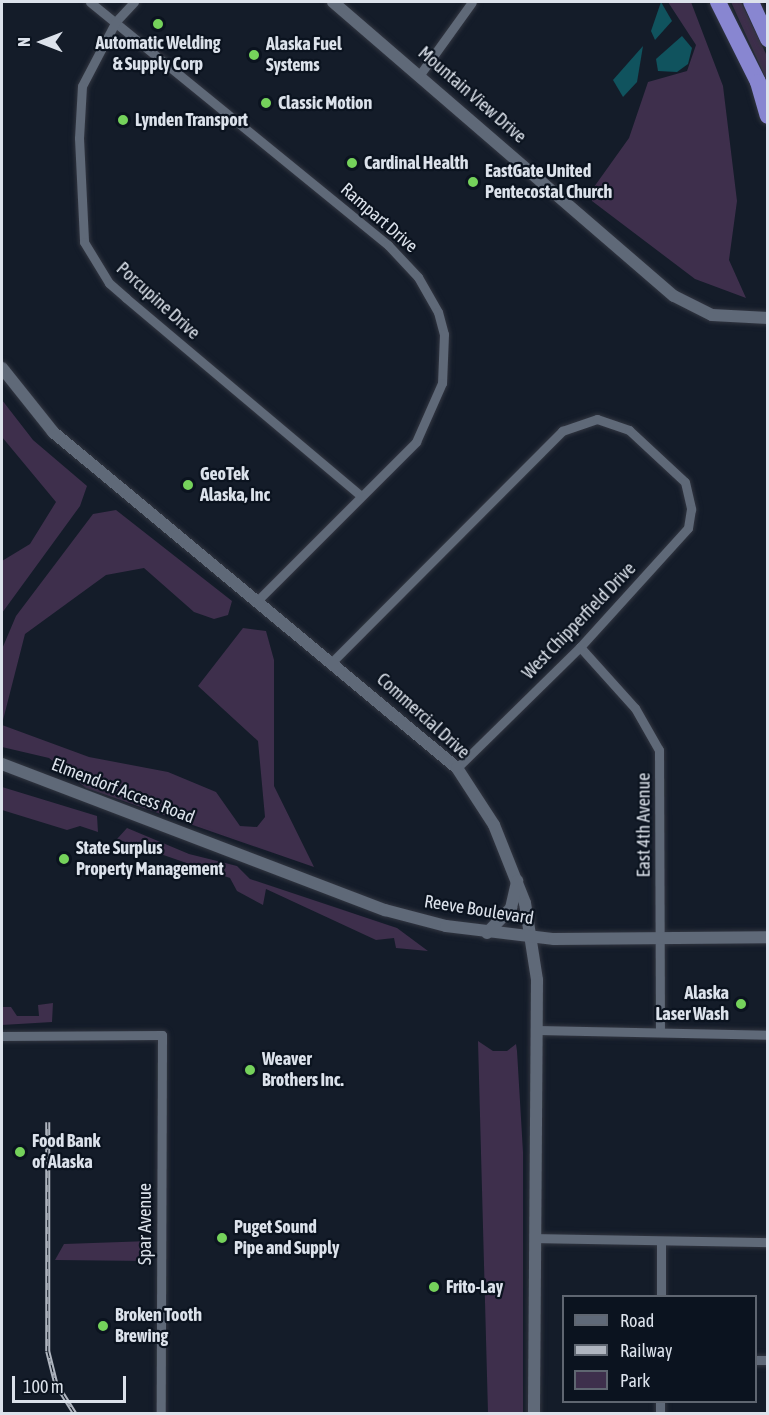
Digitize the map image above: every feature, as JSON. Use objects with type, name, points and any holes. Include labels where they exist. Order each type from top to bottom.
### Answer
[{"type":"highway","points":[[718,2],[758,82],[768,116]]},
{"type":"highway","points":[[751,2],[768,39]]},
{"type":"street","name":"Rampart Drive","points":[[90,2],[388,245],[429,294],[444,334],[436,405],[416,442],[259,599]]},
{"type":"street","name":"Porcupine Drive","points":[[134,2],[116,21],[82,96],[80,200],[84,242],[96,265],[126,298],[362,496]]},
{"type":"street","name":"Mountain View Drive","points":[[333,2],[421,73],[674,296],[712,315],[768,318]]},
{"type":"street","points":[[421,73],[472,2]]},
{"type":"street","name":"Commercial Drive","points":[[2,368],[53,432],[259,599],[457,768],[494,825],[518,880],[533,938],[537,1030],[534,1413]]},
{"type":"street","name":"West Chipperfield Drive","points":[[333,661],[570,425],[597,419],[622,425],[685,482],[691,509],[683,537],[580,647],[457,768]]},
{"type":"street","name":"East 4th Avenue","points":[[580,647],[635,708],[659,750],[660,1032]]},
{"type":"street","name":"Elmendorf Access Road","points":[[2,764],[232,852]]},
{"type":"street","name":"Reeve Boulevard","points":[[232,852],[385,910],[487,933],[533,938],[768,937]]},
{"type":"street","points":[[487,933],[511,908],[518,880]]},
{"type":"street","points":[[537,1030],[764,1035]]},
{"type":"street","name":"Spar Avenue","points":[[2,1036],[162,1035],[161,1413]]},
{"type":"street","points":[[535,1238],[661,1242],[768,1242]]},
{"type":"street","points":[[661,1242],[661,1295]]},
{"type":"green space","points":[[668,2],[691,2],[723,86],[737,201],[729,260],[746,298],[695,279],[592,201],[594,187],[629,138],[648,82],[687,71],[696,45]]},
{"type":"green space","points":[[731,2],[741,2],[767,56],[767,81]]},
{"type":"green space","points":[[2,400],[33,440],[87,486],[80,506],[2,613],[2,561],[30,544],[56,502],[2,437]]},
{"type":"green space","points":[[116,510],[232,601],[228,615],[214,619],[194,612],[144,568],[106,575],[25,634],[2,724],[2,649],[16,616],[93,514]]},
{"type":"green space","points":[[243,628],[266,631],[274,660],[274,786],[314,867],[86,788],[49,758],[2,747],[2,725],[89,757],[168,772],[216,792],[240,826],[257,827],[265,817],[258,741],[198,686]]},
{"type":"green space","points":[[2,787],[97,816],[98,832],[80,826],[67,830],[2,810]]},
{"type":"green space","points":[[127,828],[189,854],[237,866],[250,879],[397,928],[428,951],[396,948],[394,938],[376,940],[266,889],[263,905],[237,891],[230,878],[117,839]]},
{"type":"green space","points":[[53,1003],[52,1022],[2,1025],[2,1007],[11,1007],[17,1016],[39,1016],[38,1005]]},
{"type":"green space","points":[[478,1041],[493,1051],[507,1051],[516,1044],[517,1051],[523,1152],[523,1413],[488,1413]]},
{"type":"green space","points":[[150,1241],[150,1261],[55,1260],[64,1244]]},
{"type":"water","points":[[661,2],[672,21],[655,40],[651,31]]},
{"type":"water","points":[[682,36],[692,48],[688,64],[677,72],[658,71],[656,59]]},
{"type":"water","points":[[643,46],[637,82],[623,97],[613,80]]},
{"type":"railway","points":[[48,1122],[48,1351],[56,1383],[75,1414]]},
{"type":"place","name":"Automatic Welding & Supply Corp","points":[[158,24]]},
{"type":"place","name":"Alaska Fuel Systems","points":[[254,55]]},
{"type":"place","name":"Classic Motion","points":[[266,103]]},
{"type":"place","name":"Lynden Transport","points":[[123,120]]},
{"type":"place","name":"Cardinal Health","points":[[352,163]]},
{"type":"place","name":"EastGate United Pentecostal Church","points":[[473,182]]},
{"type":"place","name":"GeoTek Alaska, Inc","points":[[188,485]]},
{"type":"place","name":"State Surplus Property Management","points":[[64,859]]},
{"type":"place","name":"Alaska Laser Wash","points":[[741,1004]]},
{"type":"place","name":"Weaver Brothers Inc.","points":[[250,1070]]},
{"type":"place","name":"Food Bank of Alaska","points":[[20,1152]]},
{"type":"place","name":"Puget Sound Pipe and Supply","points":[[222,1238]]},
{"type":"place","name":"Frito-Lay","points":[[434,1287]]},
{"type":"place","name":"Broken Tooth Brewing","points":[[103,1326]]}]
